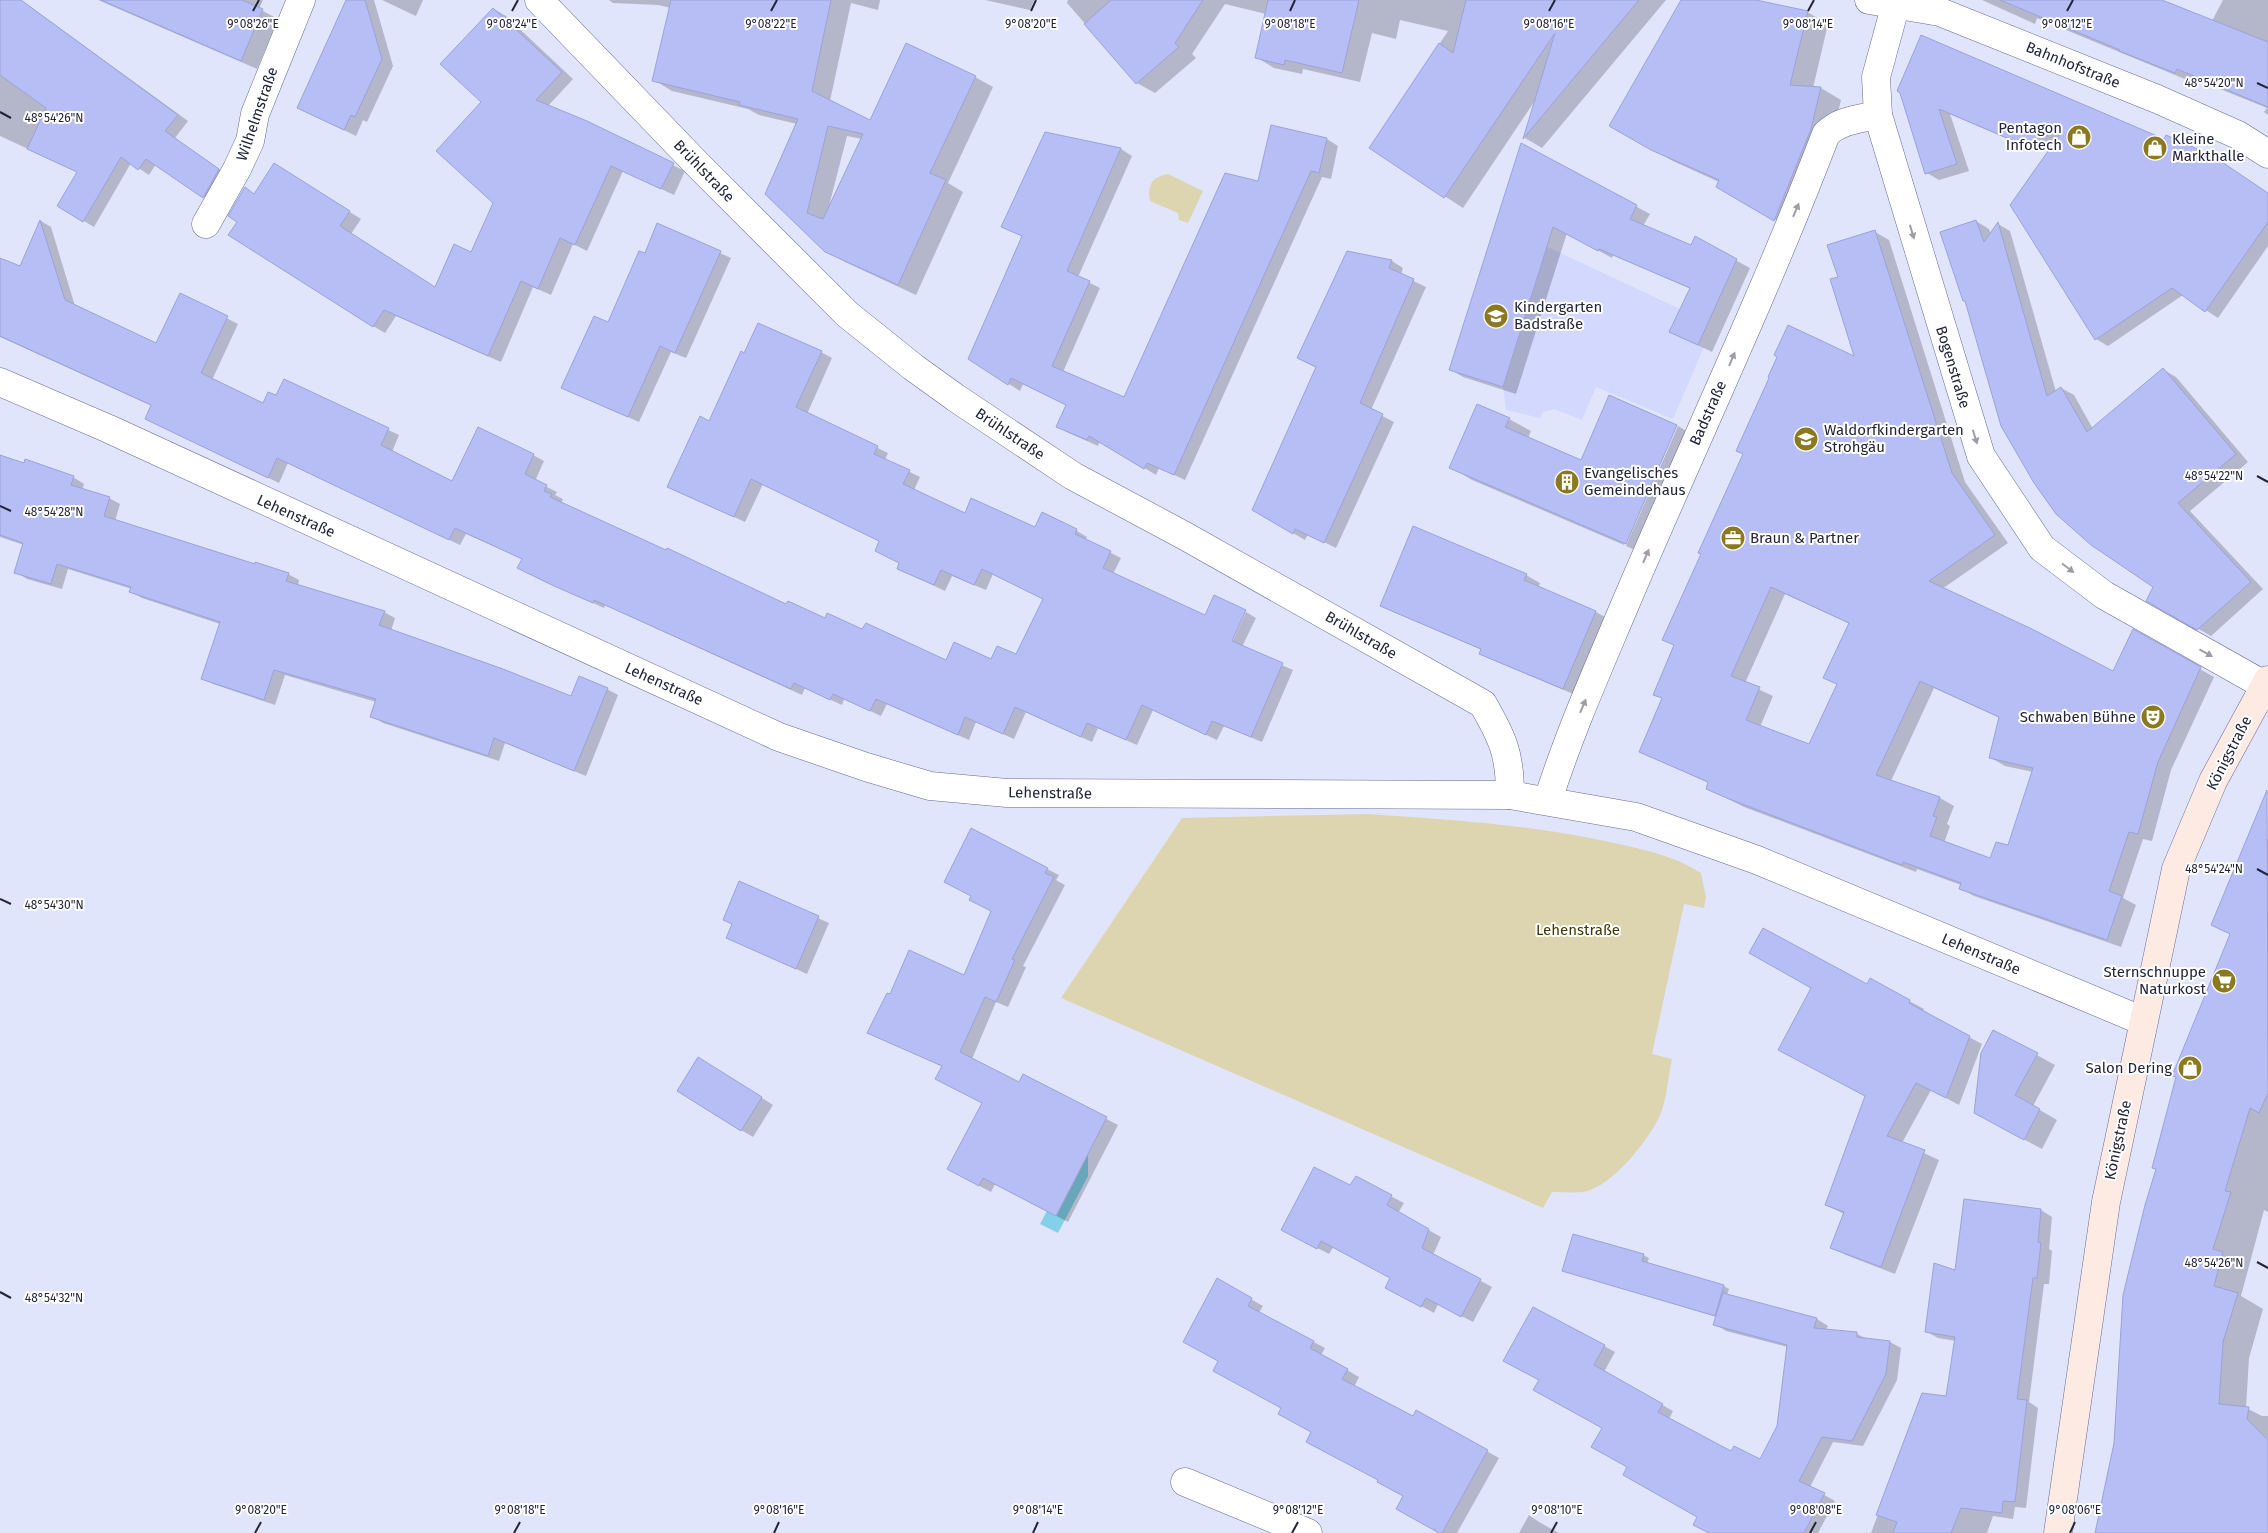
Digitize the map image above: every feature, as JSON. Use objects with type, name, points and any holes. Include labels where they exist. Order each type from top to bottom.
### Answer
[{"type":"main road","name":"Königstraße","points":[[2058,1533],[2106,1202],[2176,869],[2214,781],[2266,683]]},
{"type":"street","name":"Wilhelmstraße","points":[[206,224],[237,170],[250,141],[255,114],[301,0]]},
{"type":"street","name":"Brühlstraße","points":[[539,0],[697,164],[847,314],[913,367],[1073,476],[1186,536],[1483,704],[1502,737],[1510,771],[1510,795]]},
{"type":"street","name":"Bogenstraße","points":[[1887,2],[1876,77],[1878,115],[1981,456],[2042,548],[2104,595],[2266,683]]},
{"type":"street","name":"Bahnhofstraße","points":[[1887,2],[1940,12],[2157,99],[2238,135],[2268,154]]},
{"type":"street","name":"Badstraße","points":[[1548,800],[1564,751],[1667,505],[1798,206],[1826,134],[1833,127],[1848,120],[1878,115]]},
{"type":"street","name":"Lehenstraße","points":[[0,382],[779,736],[866,767],[930,786],[1007,793],[1510,795],[1548,800],[1636,817],[1757,860],[2143,1021]]},
{"type":"street","points":[[1185,1482],[1308,1533]]},
{"type":"shaded area","points":[[1520,234],[1680,309],[1670,332],[1704,347],[1673,419],[1596,387],[1582,420],[1554,409],[1543,412],[1540,418],[1506,410],[1503,387],[1542,263]]},
{"type":"shaded area","points":[[1088,1155],[1088,1176],[1058,1233],[1040,1224],[1047,1211],[1056,1216]]},
{"type":"green space","points":[[1168,174],[1203,191],[1188,223],[1179,220],[1178,213],[1150,201],[1149,190],[1154,180]]},
{"type":"green space","points":[[1369,814],[1494,824],[1557,832],[1619,844],[1661,855],[1681,862],[1701,873],[1706,897],[1704,908],[1684,904],[1652,1054],[1672,1059],[1666,1095],[1660,1115],[1647,1137],[1628,1161],[1605,1182],[1594,1189],[1583,1192],[1552,1192],[1543,1208],[1061,998],[1182,818]]},
{"type":"building","points":[[0,0],[21,0],[178,115],[165,131],[219,169],[203,198],[146,159],[138,170],[121,157],[83,222],[57,206],[77,172],[27,149],[46,108],[0,75]]},
{"type":"building","points":[[101,0],[242,0],[263,9],[241,61]]},
{"type":"building","points":[[346,0],[365,0],[382,59],[355,117],[351,115],[344,130],[297,108]]},
{"type":"building","points":[[671,0],[831,0],[812,91],[870,120],[906,43],[976,76],[930,173],[946,180],[898,285],[825,252],[765,194],[798,119],[739,105],[740,102],[652,81]],"holes":[[[828,126],[863,134],[823,219],[807,213]]]},
{"type":"building","points":[[1111,0],[1203,0],[1175,43],[1179,47],[1136,84],[1084,24]]},
{"type":"building","points":[[1268,0],[1359,0],[1342,73],[1285,60],[1284,65],[1255,58]]},
{"type":"building","points":[[1466,0],[1639,0],[1523,139],[1555,33],[1444,198],[1369,148],[1439,43],[1453,53]]},
{"type":"building","points":[[1681,0],[1756,0],[1808,11],[1790,85],[1821,87],[1811,129],[1774,221],[1716,187],[1719,180],[1651,150],[1609,126]]},
{"type":"building","points":[[2000,0],[2162,0],[2268,42],[2268,107],[2177,69],[2175,73],[2119,51]]},
{"type":"building","points":[[493,8],[562,72],[536,100],[587,121],[674,163],[661,189],[611,166],[575,245],[560,238],[538,289],[521,281],[488,356],[384,310],[373,327],[228,235],[237,222],[228,216],[245,187],[254,194],[274,163],[350,211],[340,226],[435,287],[454,244],[471,252],[493,203],[436,151],[481,102],[440,64]]},
{"type":"building","points":[[1921,35],[2164,139],[2166,135],[2213,156],[2268,193],[2268,222],[2205,312],[2172,288],[2095,340],[2010,205],[2063,130],[2021,144],[1939,109],[1957,164],[1925,174],[1900,93],[1897,91]]},
{"type":"building","points":[[1271,125],[1327,138],[1319,173],[1311,171],[1174,475],[1147,463],[1144,469],[1089,436],[1087,440],[1056,427],[1066,405],[1011,378],[1008,385],[968,359],[1022,236],[1001,227],[1045,132],[1121,148],[1067,271],[1090,281],[1052,366],[1124,397],[1225,173],[1258,181]]},
{"type":"building","points":[[1521,143],[1637,205],[1630,219],[1691,245],[1695,236],[1737,259],[1698,345],[1669,332],[1690,288],[1599,249],[1598,251],[1553,227],[1503,387],[1449,370]]},
{"type":"building","points":[[40,220],[65,300],[156,343],[180,293],[228,316],[201,373],[263,403],[268,392],[276,395],[284,379],[389,428],[381,445],[452,481],[478,427],[534,454],[525,474],[547,485],[544,491],[552,494],[550,497],[666,550],[667,548],[786,604],[788,601],[825,618],[827,613],[862,629],[866,623],[946,660],[954,642],[991,659],[997,646],[1016,654],[1043,599],[982,569],[974,585],[941,570],[934,585],[897,569],[899,563],[875,551],[879,541],[751,479],[734,517],[667,487],[700,416],[709,421],[741,351],[744,353],[758,323],[822,351],[796,407],[878,446],[874,454],[910,470],[903,484],[965,513],[971,498],[1035,527],[1042,512],[1077,529],[1075,534],[1111,551],[1103,568],[1205,615],[1214,595],[1246,610],[1232,641],[1283,663],[1251,737],[1212,721],[1206,735],[1142,705],[1126,740],[1087,723],[1081,737],[1015,707],[1003,734],[965,717],[958,735],[876,699],[870,711],[833,694],[830,700],[794,683],[791,689],[594,600],[593,603],[554,586],[517,568],[522,559],[455,528],[449,540],[277,458],[268,478],[145,419],[151,405],[0,336],[0,258],[20,266]]},
{"type":"building","points":[[1976,220],[1984,242],[1998,222],[2047,396],[2061,387],[2087,432],[2163,368],[2236,454],[2178,503],[2251,582],[2197,630],[2146,601],[2153,587],[2091,545],[2056,514],[2034,483],[2001,426],[1965,301],[1963,301],[1940,232]]},
{"type":"building","points":[[657,223],[721,251],[675,353],[660,346],[628,417],[561,388],[594,316],[608,322],[639,251],[645,253]]},
{"type":"building","points":[[1875,230],[1952,473],[1995,535],[1929,581],[2032,629],[2113,671],[2133,629],[2201,667],[2158,762],[2138,834],[2129,832],[2109,891],[2122,896],[2107,940],[1959,889],[1961,883],[1903,862],[1902,865],[1729,799],[1706,789],[1708,782],[1639,752],[1662,698],[1653,695],[1674,645],[1662,640],[1701,554],[1698,553],[1743,454],[1736,451],[1769,378],[1777,357],[1774,355],[1788,325],[1854,356],[1830,279],[1838,277],[1827,245]],"holes":[[[1771,587],[1849,623],[1823,678],[1837,684],[1809,744],[1746,720],[1760,687],[1731,676]],[[1920,681],[1999,717],[1989,758],[2033,768],[2008,845],[1996,842],[1990,858],[1930,836],[1937,817],[1933,816],[1940,797],[1876,775]]]},
{"type":"building","points":[[1347,251],[1392,260],[1389,268],[1414,279],[1360,403],[1383,414],[1324,543],[1295,529],[1293,534],[1252,510],[1316,367],[1297,358]]},
{"type":"building","name":"Evangelisches Gemeindehaus","points":[[1609,395],[1677,425],[1626,544],[1449,468],[1477,404],[1510,418],[1505,427],[1581,460]]},
{"type":"building","points":[[0,455],[24,463],[25,459],[74,476],[71,485],[110,497],[104,516],[289,573],[286,581],[385,611],[379,625],[503,669],[571,696],[579,676],[608,688],[574,771],[494,738],[488,756],[370,717],[376,699],[274,670],[264,700],[201,679],[220,622],[129,592],[131,587],[57,564],[51,584],[14,573],[23,543],[0,535]]},
{"type":"building","points":[[1413,526],[1527,574],[1524,580],[1596,611],[1563,689],[1479,654],[1481,649],[1380,606]]},
{"type":"building","points":[[2267,790],[2268,1093],[2259,1113],[2250,1108],[2225,1191],[2231,1192],[2213,1249],[2223,1252],[2214,1286],[2238,1293],[2223,1342],[2219,1404],[2249,1407],[2247,1419],[2268,1440],[2268,1533],[2095,1533],[2114,1443],[2123,1295],[2145,1205],[2156,1169],[2152,1168],[2176,1077],[2172,1076],[2230,934],[2211,925]]},
{"type":"building","points":[[971,828],[1048,868],[1045,873],[1054,877],[1012,959],[1015,960],[996,1002],[985,997],[960,1052],[1019,1082],[1023,1074],[1107,1117],[1056,1216],[983,1178],[979,1186],[947,1169],[982,1103],[935,1079],[942,1066],[867,1033],[887,993],[890,994],[909,950],[964,975],[991,911],[969,900],[971,896],[944,882]]},
{"type":"building","points":[[739,881],[819,916],[796,969],[726,938],[732,924],[723,920]]},
{"type":"building","points":[[1763,928],[1867,984],[1870,978],[1910,1000],[1909,1003],[1970,1036],[1946,1098],[1916,1083],[1887,1136],[1925,1150],[1881,1267],[1830,1248],[1844,1212],[1825,1205],[1865,1096],[1778,1050],[1811,988],[1749,953]]},
{"type":"building","points":[[1993,1030],[2038,1053],[2015,1095],[2040,1109],[2024,1140],[1974,1113],[1981,1053]]},
{"type":"building","points":[[698,1057],[762,1097],[741,1131],[677,1091]]},
{"type":"building","points":[[1314,1167],[1350,1185],[1356,1176],[1392,1195],[1387,1205],[1429,1229],[1422,1248],[1481,1279],[1461,1317],[1426,1298],[1421,1307],[1385,1288],[1390,1278],[1321,1241],[1317,1249],[1281,1230]]},
{"type":"building","points":[[1964,1199],[2041,1209],[2038,1242],[2041,1243],[2037,1278],[2033,1278],[2017,1399],[2027,1400],[2015,1502],[2003,1501],[2002,1513],[1961,1508],[1951,1533],[1893,1533],[1897,1522],[1876,1515],[1922,1393],[1946,1396],[1955,1337],[1925,1332],[1934,1263],[1955,1270]]},
{"type":"building","points":[[1573,1234],[1644,1254],[1642,1261],[1724,1285],[1715,1316],[1562,1271]]},
{"type":"building","points":[[1217,1278],[1252,1298],[1248,1306],[1314,1341],[1310,1348],[1348,1369],[1342,1379],[1413,1416],[1416,1410],[1488,1450],[1442,1533],[1396,1509],[1403,1496],[1377,1482],[1378,1480],[1306,1442],[1311,1432],[1278,1414],[1281,1408],[1213,1371],[1218,1361],[1183,1342]]},
{"type":"building","points":[[1723,1293],[1817,1318],[1814,1328],[1857,1332],[1857,1337],[1890,1341],[1886,1374],[1852,1441],[1822,1437],[1799,1481],[1825,1493],[1804,1533],[1709,1533],[1693,1525],[1697,1517],[1623,1475],[1627,1467],[1591,1447],[1602,1428],[1533,1390],[1539,1380],[1503,1361],[1533,1307],[1605,1345],[1594,1365],[1663,1404],[1658,1412],[1731,1451],[1734,1446],[1760,1459],[1777,1426],[1787,1345],[1713,1325]]},
{"type":"place","name":"Pentagon Infotech","points":[[2079,137]]},
{"type":"place","name":"Kleine Markthalle","points":[[2155,148]]},
{"type":"place","name":"Kindergarten Badstraße","points":[[1496,316]]},
{"type":"place","name":"Waldorfkindergarten Strohgäu","points":[[1806,439]]},
{"type":"place","name":"Evangelisches Gemeindehaus","points":[[1567,482]]},
{"type":"place","name":"Braun & Partner","points":[[1733,538]]},
{"type":"place","name":"Schwaben Bühne","points":[[2153,717]]},
{"type":"place","name":"Sternschnuppe Naturkost","points":[[2224,981]]},
{"type":"place","name":"Salon Dering","points":[[2190,1068]]}]
